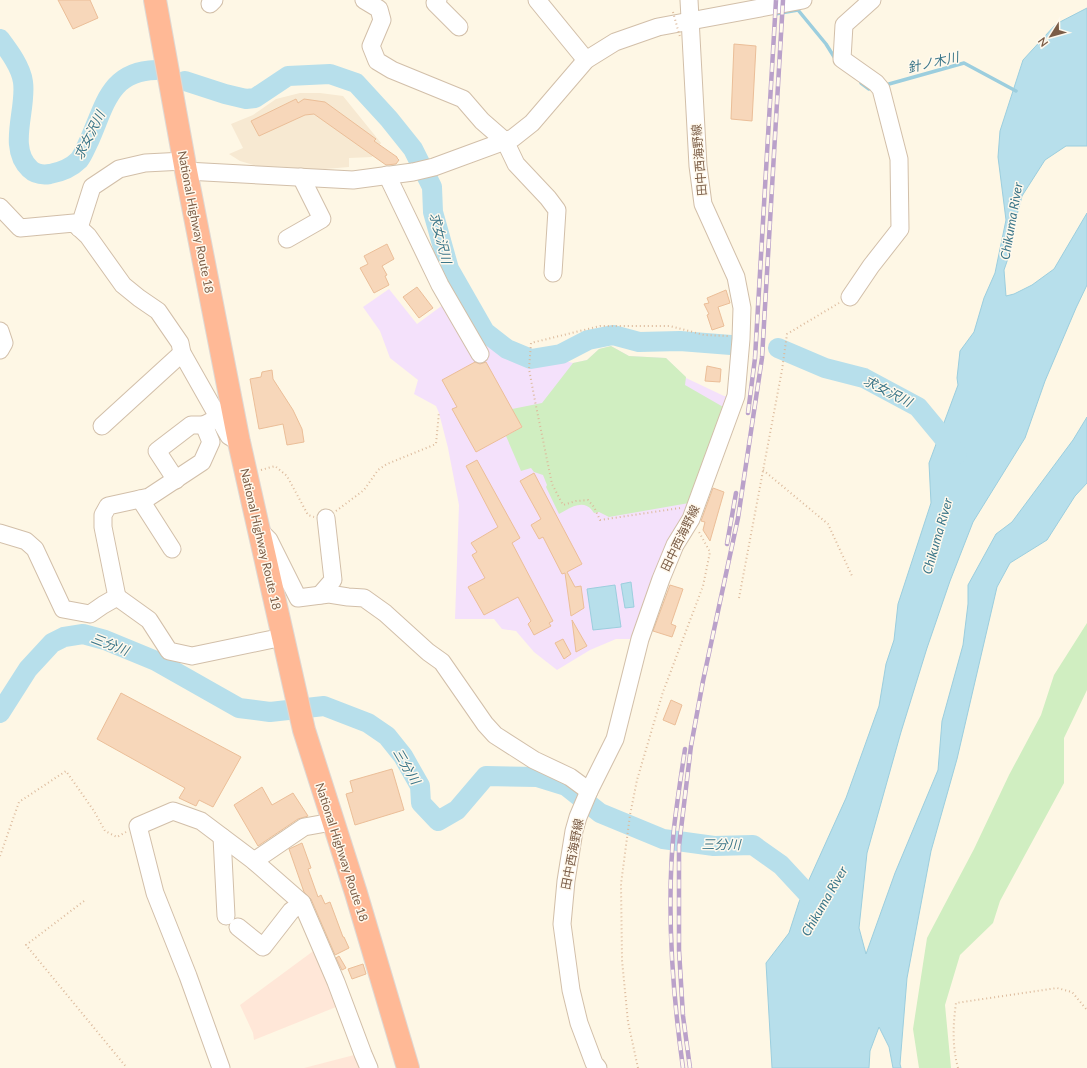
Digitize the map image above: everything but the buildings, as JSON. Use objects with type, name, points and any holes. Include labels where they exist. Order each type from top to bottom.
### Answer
[{"type":"highway","name":"National Highway Route 18","points":[[155,0],[185,166],[239,442],[304,730],[332,822],[356,893],[408,1068]]},
{"type":"street","points":[[364,0],[379,9],[382,20],[371,46],[377,61],[392,70],[463,99],[482,121],[505,141],[516,164],[548,198],[556,210],[554,273]]},
{"type":"street","points":[[438,0],[435,3],[459,27]]},
{"type":"street","points":[[537,0],[586,60]]},
{"type":"street","name":"田中西海野線","points":[[598,1068],[594,1063],[579,1022],[571,990],[562,924],[566,881],[574,831],[589,791],[615,739],[640,639],[661,579],[675,545],[694,513],[736,396],[742,308],[736,277],[703,204],[698,166],[689,0]]},
{"type":"street","points":[[79,228],[92,187],[119,168],[145,164],[185,166],[301,177],[353,180],[413,172],[434,167],[513,138],[532,123],[586,60],[609,45],[658,27],[803,0]]},
{"type":"street","points":[[850,297],[871,266],[900,229],[899,159],[881,89],[876,83],[842,59],[844,25],[872,0]]},
{"type":"street","points":[[387,175],[440,285],[480,354]]},
{"type":"street","points":[[287,239],[322,219],[301,177]]},
{"type":"street","points":[[3,213],[20,228],[74,223],[88,236],[123,285],[158,311],[180,343],[182,353],[229,436],[239,442]]},
{"type":"street","points":[[0,331],[4,344],[0,350]]},
{"type":"street","points":[[102,426],[182,353]]},
{"type":"street","points":[[176,480],[157,451],[191,425],[204,425],[219,417]]},
{"type":"street","points":[[204,425],[211,442],[202,462],[149,497],[108,506],[103,515],[103,527],[117,597],[148,620],[169,651],[192,656],[283,637]]},
{"type":"street","points":[[140,499],[172,549]]},
{"type":"street","points":[[320,595],[333,580],[326,518]]},
{"type":"street","points":[[258,530],[269,540],[298,598],[329,594],[364,598],[375,605],[428,652],[442,662],[485,724],[495,735],[534,760],[570,777],[589,791]]},
{"type":"street","points":[[0,533],[26,541],[35,549],[63,609],[90,614],[117,597]]},
{"type":"street","points":[[221,1068],[188,976],[155,893],[138,826],[174,811],[201,821],[254,861],[302,903],[336,982],[363,1054],[370,1068]]},
{"type":"street","points":[[254,861],[304,827],[332,822]]},
{"type":"street","points":[[222,837],[232,921],[263,947],[291,911],[302,903]]},
{"type":"path","points":[[673,12],[680,37]]},
{"type":"path","points":[[739,598],[782,370],[787,334],[850,297]]},
{"type":"path","points":[[638,1068],[628,1022],[622,960],[621,884],[627,833],[637,780],[663,692],[703,586],[710,552],[694,513],[600,520],[588,500],[576,501],[563,505],[552,484],[529,369],[531,343],[600,326],[670,326],[704,335],[741,337]]},
{"type":"path","points":[[247,474],[275,466],[287,476],[308,515],[320,521],[364,490],[378,470],[387,464],[436,444],[439,412]]},
{"type":"path","points":[[763,470],[828,524],[853,578]]},
{"type":"path","points":[[0,856],[19,802],[66,771],[94,811],[105,831],[117,837],[138,826]]},
{"type":"path","points":[[84,900],[26,945],[127,1068]]},
{"type":"path","points":[[958,1068],[954,1054],[953,1023],[956,1003],[1057,988],[1072,992],[1087,1010]]},
{"type":"shaded area","points":[[300,93],[320,93],[343,96],[381,143],[372,157],[349,158],[349,167],[313,170],[257,166],[240,161],[229,154],[243,148],[231,124],[253,115],[276,99]]},
{"type":"shaded area","points":[[389,289],[417,324],[455,296],[478,336],[499,353],[524,363],[561,360],[573,363],[587,360],[599,349],[611,346],[629,356],[666,358],[686,378],[724,396],[736,396],[640,639],[616,639],[590,650],[557,670],[534,652],[516,631],[502,629],[494,619],[455,619],[459,505],[448,448],[439,413],[436,406],[414,394],[418,380],[390,358],[380,331],[363,307]]},
{"type":"shaded area","points":[[316,949],[341,1005],[254,1040],[253,1033],[240,1005]]},
{"type":"shaded area","points":[[358,1054],[366,1068],[304,1068]]},
{"type":"green space","points":[[611,346],[629,356],[666,358],[686,377],[685,385],[725,408],[689,503],[609,517],[599,512],[594,513],[586,506],[578,505],[559,514],[546,487],[547,485],[543,475],[534,472],[531,468],[521,471],[506,436],[522,427],[512,409],[542,403],[573,363],[587,360],[599,349]]},
{"type":"green space","points":[[1087,623],[1087,690],[1064,738],[1064,783],[1000,901],[993,923],[960,955],[945,1005],[951,1068],[919,1068],[913,1029],[927,938],[974,849],[1009,775],[1041,715],[1054,675]]},
{"type":"water","name":"Chikuma River","points":[[1087,8],[1087,146],[1066,146],[1045,160],[1022,196],[1012,234],[1012,247],[1004,270],[1006,296],[1014,294],[1032,285],[1054,269],[1087,213],[1087,285],[1045,381],[1025,438],[973,522],[950,581],[927,648],[901,732],[867,853],[859,928],[866,954],[895,873],[938,770],[942,721],[963,645],[968,604],[968,585],[996,534],[1012,522],[1073,440],[1087,417],[1087,483],[1075,496],[1047,540],[1010,563],[997,587],[957,759],[931,851],[907,978],[900,1064],[901,1068],[893,1068],[889,1047],[879,1027],[870,1051],[869,1068],[772,1068],[766,963],[789,933],[799,902],[846,798],[879,706],[886,664],[894,640],[898,604],[931,503],[929,463],[958,385],[957,378],[960,351],[974,332],[984,298],[995,273],[1006,220],[998,157],[1000,131],[1023,60],[1056,24]]},
{"type":"water","points":[[631,582],[634,607],[625,608],[621,584]]},
{"type":"water","points":[[615,585],[621,627],[593,630],[587,589]]},
{"type":"waterway","name":"針ノ木川","points":[[775,14],[798,10],[826,44],[836,60]]},
{"type":"waterway","name":"求女沢川","points":[[0,39],[11,54],[22,76],[24,93],[19,128],[20,150],[23,160],[30,169],[39,174],[58,172],[76,163],[89,141],[105,103],[118,84],[128,77],[140,72],[156,70]]},
{"type":"waterway","name":"針ノ木川","points":[[889,84],[964,63],[1016,91]]},
{"type":"waterway","name":"求女沢川","points":[[185,81],[246,99],[255,98],[288,76],[330,74],[356,83],[389,119],[413,149],[432,187],[433,212],[449,269],[485,332],[507,349],[531,359],[561,354],[588,340],[613,335],[639,342],[680,341],[731,345]]},
{"type":"waterway","name":"針ノ木川","points":[[861,83],[869,89]]},
{"type":"waterway","name":"求女沢川","points":[[778,348],[825,368],[864,378],[918,407],[957,454]]},
{"type":"waterway","name":"三分川","points":[[0,713],[28,669],[52,643],[64,637],[83,634],[105,640],[156,661],[239,708],[270,712],[324,706],[368,723],[387,736],[403,756],[420,786],[421,803],[438,821],[457,810],[486,776],[537,777],[566,786],[600,813],[663,839],[714,846],[753,845],[781,865],[820,907]]},
{"type":"railway","points":[[748,413],[755,358],[776,0]]},
{"type":"railway","points":[[690,1068],[683,1016],[679,950],[679,846],[691,746],[703,681],[738,518],[762,358],[783,0]]},
{"type":"railway","points":[[727,544],[736,493]]},
{"type":"railway","points":[[683,1068],[673,978],[670,888],[674,828],[685,749]]}]
